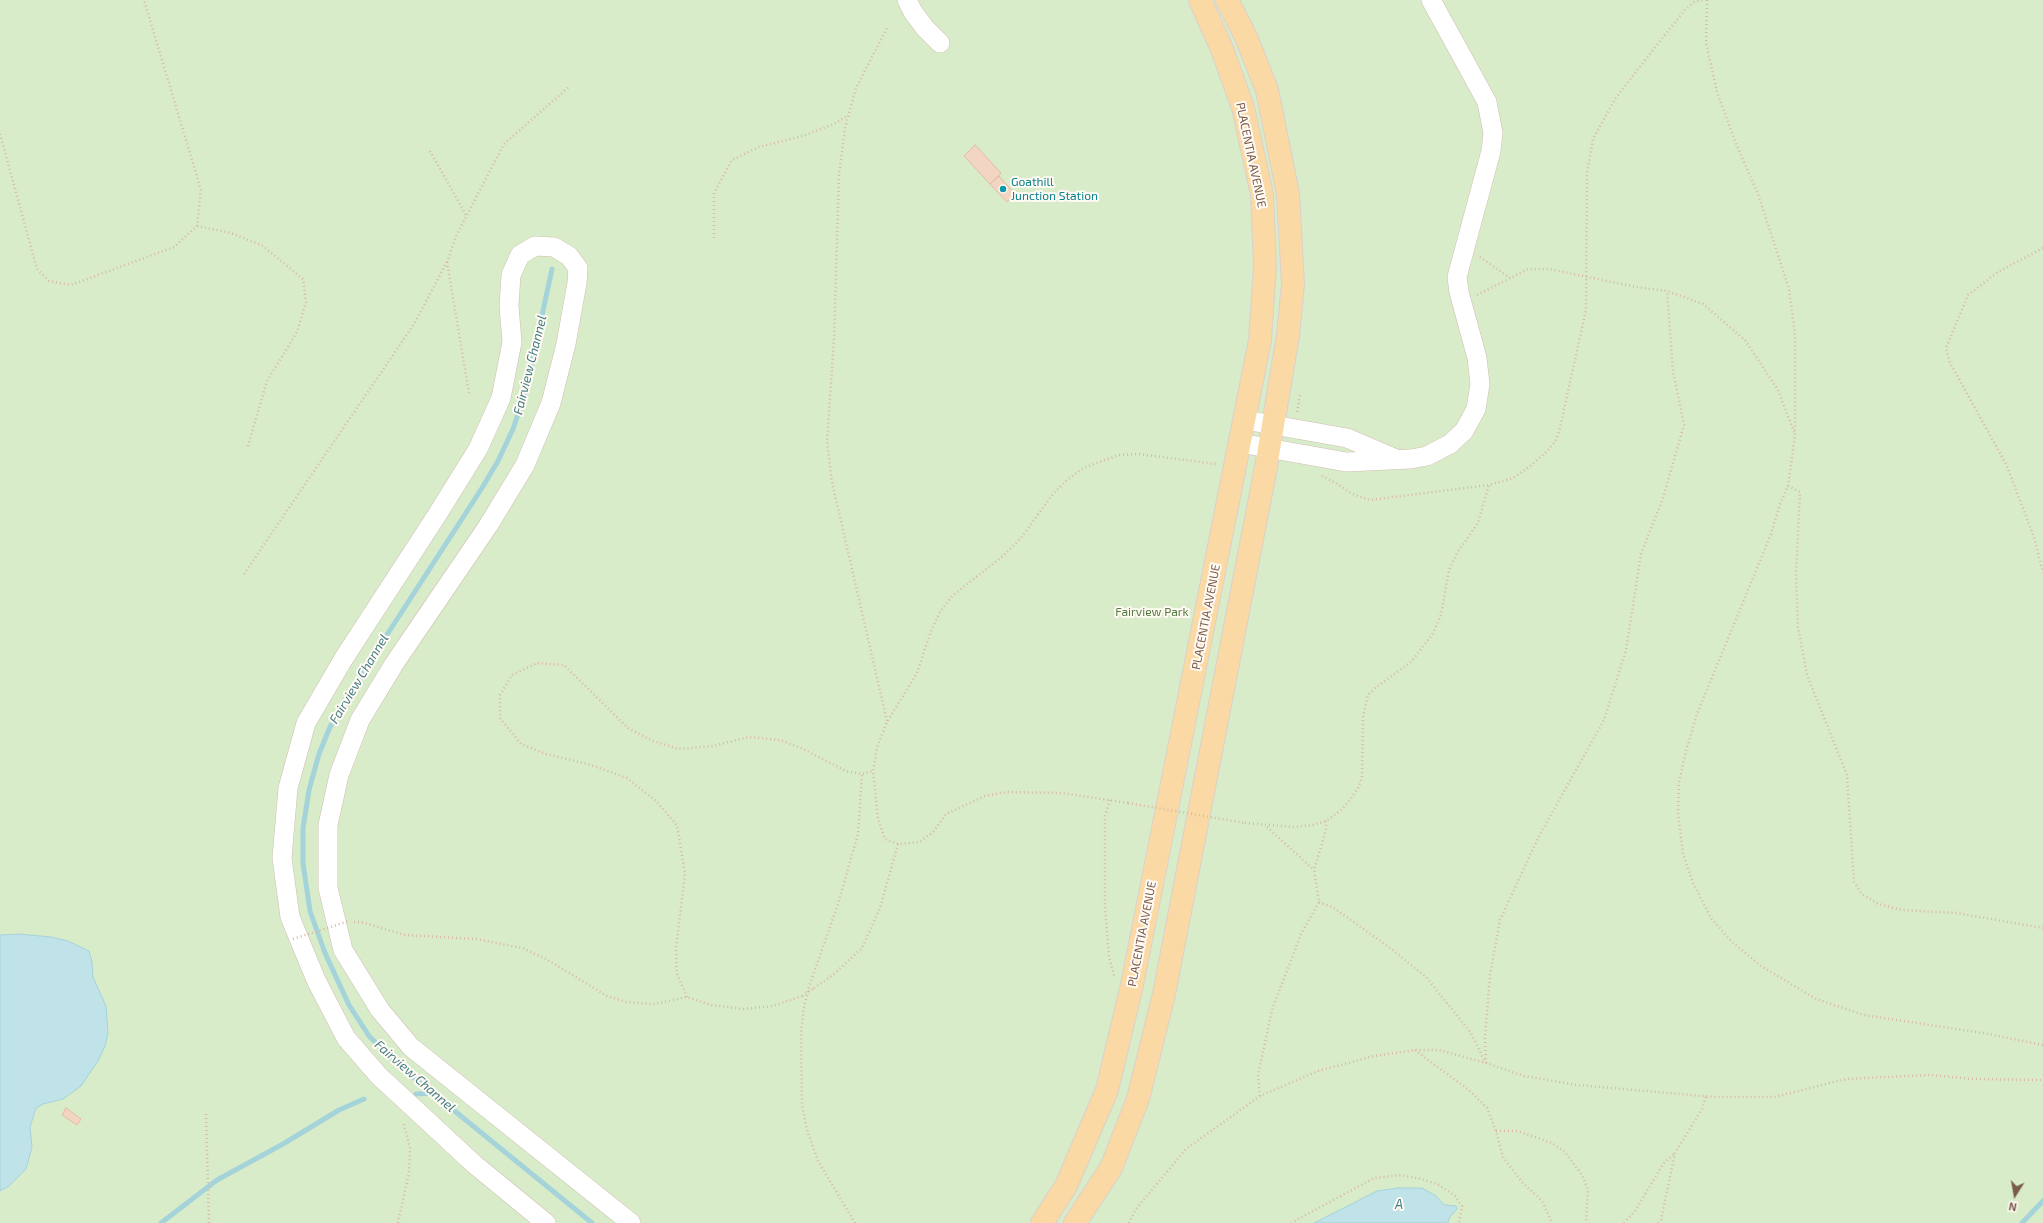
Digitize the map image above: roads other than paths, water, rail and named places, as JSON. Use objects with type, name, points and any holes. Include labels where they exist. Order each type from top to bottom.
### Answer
[{"type":"main road","name":"PLACENTIA AVENUE","points":[[1042,1223],[1066,1186],[1107,1090],[1132,985],[1260,340],[1264,303],[1265,230],[1262,194],[1243,108],[1222,49],[1200,0]]},
{"type":"main road","points":[[1075,1223],[1111,1168],[1138,1099],[1164,994],[1269,449],[1288,335],[1293,284],[1288,194],[1267,90],[1246,37],[1227,0]]},
{"type":"lane","points":[[907,0],[913,12],[925,28],[940,43]]},
{"type":"lane","points":[[1240,443],[1346,462],[1427,456],[1450,444],[1464,430],[1476,409],[1480,384],[1477,358],[1457,277],[1491,151],[1493,133],[1487,102],[1431,0]]},
{"type":"lane","points":[[546,1223],[474,1164],[380,1076],[346,1038],[316,980],[290,917],[282,858],[288,788],[306,722],[344,658],[478,449],[501,398],[512,342],[509,306],[511,275],[520,255],[535,246],[554,247],[569,256],[578,268],[577,283],[566,344],[551,403],[526,465],[488,526],[394,664],[360,720],[339,775],[328,825],[328,888],[343,950],[380,1010],[411,1047],[631,1223]]},
{"type":"lane","points":[[1245,420],[1347,438],[1397,459]]},
{"type":"water","points":[[19,934],[51,937],[68,941],[89,951],[92,962],[93,977],[106,1006],[108,1033],[105,1046],[98,1061],[81,1086],[63,1099],[43,1104],[36,1108],[30,1127],[32,1147],[26,1169],[9,1186],[0,1191],[0,935]]},
{"type":"water","name":"A","points":[[1398,1188],[1422,1188],[1436,1196],[1444,1205],[1456,1206],[1457,1209],[1449,1218],[1448,1223],[1314,1223],[1377,1191]]},
{"type":"waterway","name":"Fairview Channel","points":[[552,269],[526,390],[513,429],[498,461],[346,698],[330,727],[319,754],[309,790],[303,828],[303,863],[310,911],[325,953],[349,1005],[369,1036],[397,1064],[592,1223]]},
{"type":"waterway","points":[[416,1094],[433,1093]]},
{"type":"waterway","points":[[161,1223],[217,1180],[283,1144],[339,1110],[364,1099]]},
{"type":"waterway","points":[[2022,1223],[2043,1201]]},
{"type":"place","name":"Goathill Junction Station","points":[[1003,189]]},
{"type":"park label","name":"Fairview Park","points":[[1152,612]]}]
